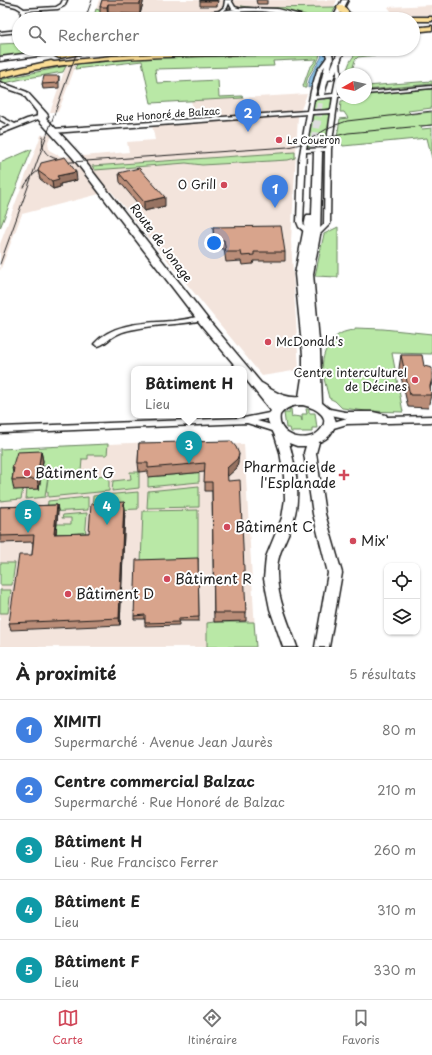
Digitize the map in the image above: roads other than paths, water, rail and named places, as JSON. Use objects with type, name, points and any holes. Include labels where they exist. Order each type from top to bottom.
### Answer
[{"type":"highway","points":[[342,8],[344,12]]},
{"type":"highway","points":[[420,19],[432,19]]},
{"type":"highway","points":[[420,28],[432,27]]},
{"type":"highway","points":[[0,70],[55,56]]},
{"type":"highway","points":[[0,70],[73,56]]},
{"type":"highway","points":[[0,75],[92,56]]},
{"type":"highway","points":[[44,65],[131,56]]},
{"type":"main road","points":[[339,12],[345,0]]},
{"type":"main road","points":[[342,8],[343,12]]},
{"type":"main road","points":[[219,12],[243,10],[280,12]]},
{"type":"main road","points":[[226,12],[272,12]]},
{"type":"main road","points":[[0,59],[23,56]]},
{"type":"main road","points":[[330,57],[324,95],[339,56]]},
{"type":"main road","name":"Route de Jonage","points":[[0,84],[25,93],[126,218],[201,318],[241,366]]},
{"type":"main road","points":[[278,431],[286,437],[300,441],[314,440],[324,435],[330,426],[330,421],[321,408],[308,274],[312,233],[316,152]]},
{"type":"main road","points":[[303,401],[308,386],[309,368],[300,272],[312,233]]},
{"type":"main road","name":"Route de Jonage","points":[[247,373],[275,412]]},
{"type":"main road","name":"Route de Jonage","points":[[254,382],[268,393],[289,402]]},
{"type":"main road","points":[[290,647],[271,580],[272,560],[291,508],[286,453],[273,420],[275,412],[282,405],[289,402],[303,401],[321,408]]},
{"type":"main road","points":[[314,440],[310,453],[317,501],[335,573],[322,647]]},
{"type":"street","points":[[0,2],[17,6],[23,10],[57,8],[63,5],[65,0]]},
{"type":"street","points":[[228,0],[230,11]]},
{"type":"street","points":[[228,0],[230,11]]},
{"type":"street","points":[[0,33],[12,32]]},
{"type":"street","points":[[330,57],[319,71],[309,113],[304,151],[300,222],[301,226],[312,233],[327,224],[328,149],[339,74],[338,59]]},
{"type":"street","points":[[372,92],[432,87]]},
{"type":"street","points":[[312,98],[335,96]]},
{"type":"street","name":"Rue Honoré de Balzac","points":[[55,132],[333,111]]},
{"type":"street","points":[[0,132],[42,114]]},
{"type":"street","points":[[0,118],[15,126]]},
{"type":"street","points":[[304,151],[328,149]]},
{"type":"street","points":[[98,344],[106,336],[136,325],[190,322],[201,318]]},
{"type":"street","points":[[321,408],[345,415],[374,415],[395,419]]},
{"type":"street","points":[[0,430],[244,421],[275,412]]},
{"type":"street","points":[[330,426],[347,422],[395,419],[432,419]]},
{"type":"street","points":[[244,421],[278,431]]},
{"type":"water","points":[[322,56],[327,56],[318,70],[312,86],[308,88],[311,75]]},
{"type":"tunnel","points":[[319,109],[321,95]]},
{"type":"tunnel","points":[[313,152],[319,108]]},
{"type":"tram line","points":[[88,12],[92,0]]},
{"type":"tram line","points":[[43,146],[75,56]]},
{"type":"tram line","points":[[312,138],[330,127],[347,121],[432,111]]},
{"type":"tram line","points":[[32,176],[47,166],[57,163],[288,147],[348,133],[432,125]]},
{"type":"tram line","points":[[43,136],[43,146]]},
{"type":"tram line","points":[[32,176],[43,146]]},
{"type":"tram line","points":[[43,146],[44,150],[49,156],[63,160]]},
{"type":"tram line","points":[[0,264],[32,176]]},
{"type":"tram line","points":[[24,187],[32,176]]},
{"type":"place","name":"Centre commercial Balzac","points":[[248,132]]},
{"type":"place","name":"Le Couëron","points":[[279,140]]},
{"type":"place","name":"O Grill","points":[[224,185]]},
{"type":"place","name":"XIMITI","points":[[275,208]]},
{"type":"place","name":"McDonald's","points":[[268,342]]},
{"type":"place","name":"Centre interculturel de Décines","points":[[415,380]]},
{"type":"place","name":"Bâtiment H","points":[[189,464]]},
{"type":"place","name":"Bâtiment G","points":[[27,473]]},
{"type":"place","name":"Pharmacie de l'Esplanade","points":[[344,475]]},
{"type":"place","name":"Bâtiment E","points":[[107,525]]},
{"type":"place","name":"Bâtiment C","points":[[227,527]]},
{"type":"place","name":"Bâtiment F","points":[[28,533]]},
{"type":"place","name":"Mix'","points":[[353,541]]},
{"type":"place","name":"Bâtiment R","points":[[167,579]]},
{"type":"place","name":"Bâtiment D","points":[[68,594]]}]
